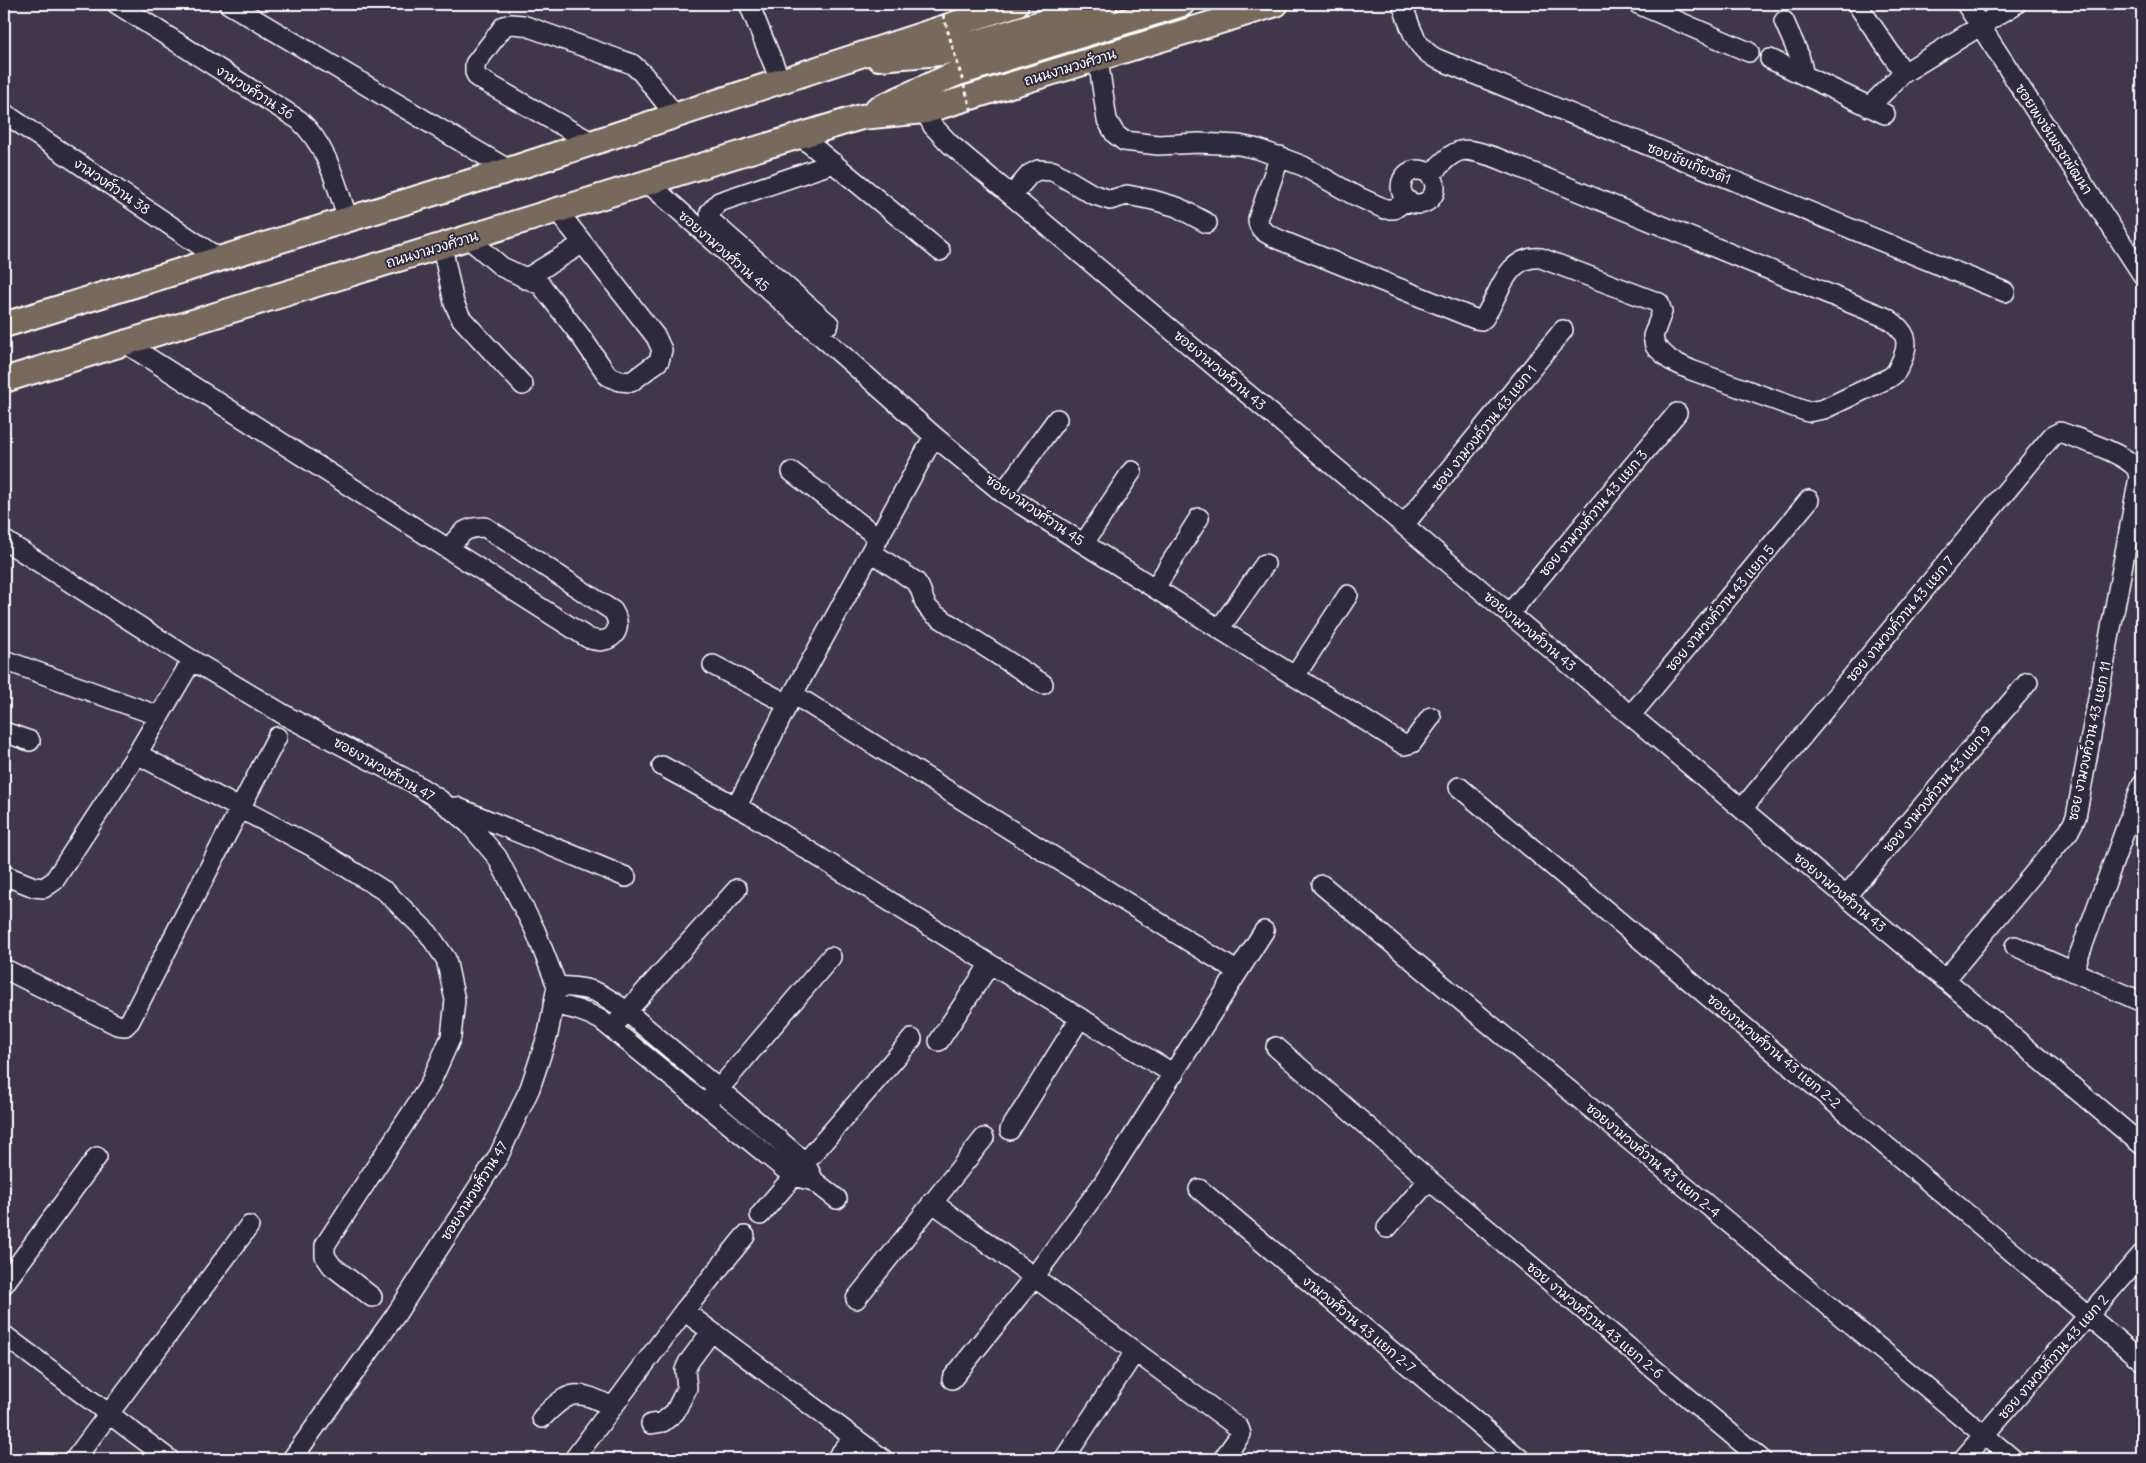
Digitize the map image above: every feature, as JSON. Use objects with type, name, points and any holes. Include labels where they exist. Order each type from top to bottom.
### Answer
[{"type":"main road","name":"ถนนงามวงศ์วาน","points":[[4,325],[509,170],[1016,4]]},
{"type":"main road","name":"ถนนงามวงศ์วาน","points":[[4,380],[861,117],[955,74],[1059,30],[1105,4]]},
{"type":"main road","name":"ถนนงามวงศ์วาน","points":[[840,61],[941,53],[1182,4]]},
{"type":"main road","name":"ถนนงามวงศ์วาน","points":[[861,117],[925,111],[1276,4]]},
{"type":"street","name":"งามวงศ์วาน 36","points":[[117,4],[299,120],[312,132],[322,148],[348,219]]},
{"type":"street","points":[[229,4],[509,170]]},
{"type":"street","points":[[749,4],[780,80]]},
{"type":"street","name":"ซอยชัยเกียรติ1","points":[[1402,4],[1416,43],[1424,52],[1435,58],[2005,292]]},
{"type":"street","points":[[1638,4],[1749,52]]},
{"type":"street","points":[[1857,4],[1900,67],[1902,74]]},
{"type":"street","name":"ซอยพงษ์เพรชพัฒนา","points":[[1966,4],[2142,274]]},
{"type":"street","points":[[1770,59],[1877,110],[1902,74],[2016,4]]},
{"type":"street","points":[[1784,22],[1799,55],[1804,75]]},
{"type":"street","points":[[593,143],[478,78],[475,72],[475,64],[504,26],[511,24],[523,25],[632,64],[642,73],[675,116]]},
{"type":"street","points":[[1098,59],[1107,120],[1115,134],[1124,141],[1158,145],[1199,143],[1239,145],[1258,149],[1280,156],[1303,166],[1352,194],[1385,209],[1394,209],[1407,200],[1402,194],[1401,188],[1404,176],[1413,170],[1419,170],[1430,175],[1454,152],[1460,149],[1468,149],[1497,158],[1887,318],[1902,330],[1907,345],[1906,351],[1894,375],[1824,409],[1808,412],[1691,370],[1670,360],[1655,346],[1653,336],[1662,312],[1659,303],[1541,258],[1526,259],[1513,267],[1507,274],[1484,318],[1475,320],[1280,240],[1263,231],[1258,224],[1258,219],[1280,156]]},
{"type":"street","name":"ซอยงามวงศ์วาน 43","points":[[925,111],[933,126],[950,144],[2142,1145]]},
{"type":"street","name":"งามวงศ์วาน 38","points":[[4,113],[220,258]]},
{"type":"street","points":[[799,135],[940,251]]},
{"type":"street","points":[[830,324],[711,221],[710,212],[719,202],[834,163]]},
{"type":"street","points":[[1012,195],[1030,174],[1038,170],[1053,171],[1092,194],[1110,200],[1127,195],[1154,200],[1177,207],[1208,224]]},
{"type":"street","name":"ซอยงามวงศ์วาน 45","points":[[647,182],[934,436],[1003,493],[1404,745],[1414,742],[1431,717]]},
{"type":"street","points":[[468,238],[502,267],[541,285],[582,338],[608,376],[620,381],[631,382],[659,361],[662,350],[656,338],[557,210]]},
{"type":"street","points":[[525,279],[582,244]]},
{"type":"street","points":[[442,246],[454,303],[461,318],[523,385]]},
{"type":"street","name":"ซอย งามวงค์วาน 43 แยก 1","points":[[1404,525],[1563,330]]},
{"type":"street","points":[[125,343],[588,638],[598,642],[607,640],[618,628],[618,619],[613,611],[485,527],[470,527],[462,533],[449,549]]},
{"type":"street","name":"ซอย งามวงค์วาน 43 แยก 3","points":[[1510,614],[1677,413]]},
{"type":"street","points":[[1003,493],[1057,419]]},
{"type":"street","name":"ซอย งามวงค์วาน 43 แยก 7","points":[[1742,809],[2049,439],[2060,432],[2094,445],[2131,463]]},
{"type":"street","points":[[737,806],[791,699],[934,436]]},
{"type":"street","name":"ซอย งามวงค์วาน 43 แยก 11","points":[[1945,980],[2069,831],[2076,816],[2139,477],[2138,470],[2131,463]]},
{"type":"street","points":[[1084,543],[1132,471]]},
{"type":"street","points":[[792,472],[916,582],[920,586],[925,606],[934,614],[1043,684]]},
{"type":"street","name":"ซอย งามวงค์วาน 43 แยก 5","points":[[1631,716],[1809,500]]},
{"type":"street","points":[[1155,588],[1199,518]]},
{"type":"street","name":"ซอยงามวงศ์วาน 47","points":[[4,540],[192,660],[288,717],[412,782],[440,800],[468,824],[497,857],[535,930],[557,986],[548,1034],[530,1088],[500,1155],[394,1316],[292,1459]]},
{"type":"street","points":[[1220,628],[1265,564]]},
{"type":"street","points":[[1295,676],[1348,595]]},
{"type":"street","points":[[4,660],[159,716]]},
{"type":"street","points":[[4,875],[34,887],[44,888],[54,880],[137,754],[192,660]]},
{"type":"street","points":[[713,665],[791,699],[1238,972]]},
{"type":"street","name":"ซอย งามวงค์วาน 43 แยก 9","points":[[1846,896],[2028,682]]},
{"type":"street","points":[[4,732],[30,741]]},
{"type":"street","points":[[9,971],[117,1025],[125,1026],[130,1021],[277,737]]},
{"type":"street","points":[[137,754],[317,849],[386,892],[428,932],[446,959],[456,1000],[451,1037],[429,1086],[326,1245],[325,1256],[332,1266],[372,1297]]},
{"type":"street","points":[[662,766],[737,806],[990,964],[1174,1074]]},
{"type":"street","points":[[2073,972],[2142,784]]},
{"type":"street","name":"ซอยงามวงศ์วาน 43 แยก 2-2","points":[[1459,787],[2142,1361]]},
{"type":"street","points":[[440,800],[626,877]]},
{"type":"street","name":"ซอยงามวงค์วาน 43 แยก 2-4","points":[[1322,885],[2013,1459]]},
{"type":"street","points":[[612,1029],[626,1011],[737,889]]},
{"type":"street","points":[[952,1379],[1034,1277],[1102,1185],[1264,931]]},
{"type":"street","points":[[2015,946],[2142,1002]]},
{"type":"street","points":[[706,1104],[831,957]]},
{"type":"street","points":[[939,1041],[990,964]]},
{"type":"street","points":[[557,986],[587,988],[605,996],[626,1011],[719,1088],[799,1169]]},
{"type":"street","points":[[554,1005],[588,1012],[706,1104],[799,1169],[837,1199]]},
{"type":"street","points":[[1010,1130],[1080,1018]]},
{"type":"street","points":[[760,1215],[912,1039]]},
{"type":"street","name":"ซอย งามวงค์วาน 43 แยก 2-6","points":[[1276,1047],[1429,1180],[1761,1459]]},
{"type":"street","points":[[856,1299],[984,1138]]},
{"type":"street","points":[[4,1284],[97,1157]]},
{"type":"street","points":[[1387,1228],[1429,1180]]},
{"type":"street","name":"งามวงศ์วาน 43 แยก 2-7","points":[[1199,1189],[1520,1459]]},
{"type":"street","points":[[932,1202],[1239,1428],[1241,1434],[1223,1459]]},
{"type":"street","points":[[75,1459],[249,1226]]},
{"type":"street","points":[[574,1459],[684,1311],[745,1236]]},
{"type":"street","name":"ซอย งามวงค์วาน 43 แยก 2","points":[[1963,1459],[2142,1254]]},
{"type":"street","points":[[684,1311],[883,1459]]},
{"type":"street","points":[[651,1424],[663,1422],[674,1412],[687,1388],[685,1370],[688,1363],[711,1332]]},
{"type":"street","points":[[4,1336],[169,1459]]},
{"type":"street","points":[[1064,1459],[1135,1352]]},
{"type":"street","points":[[542,1418],[566,1397],[577,1394],[589,1395],[612,1407]]},
{"type":"street","points":[[836,1459],[853,1438]]},
{"type":"path","points":[[943,15],[972,112]]}]
